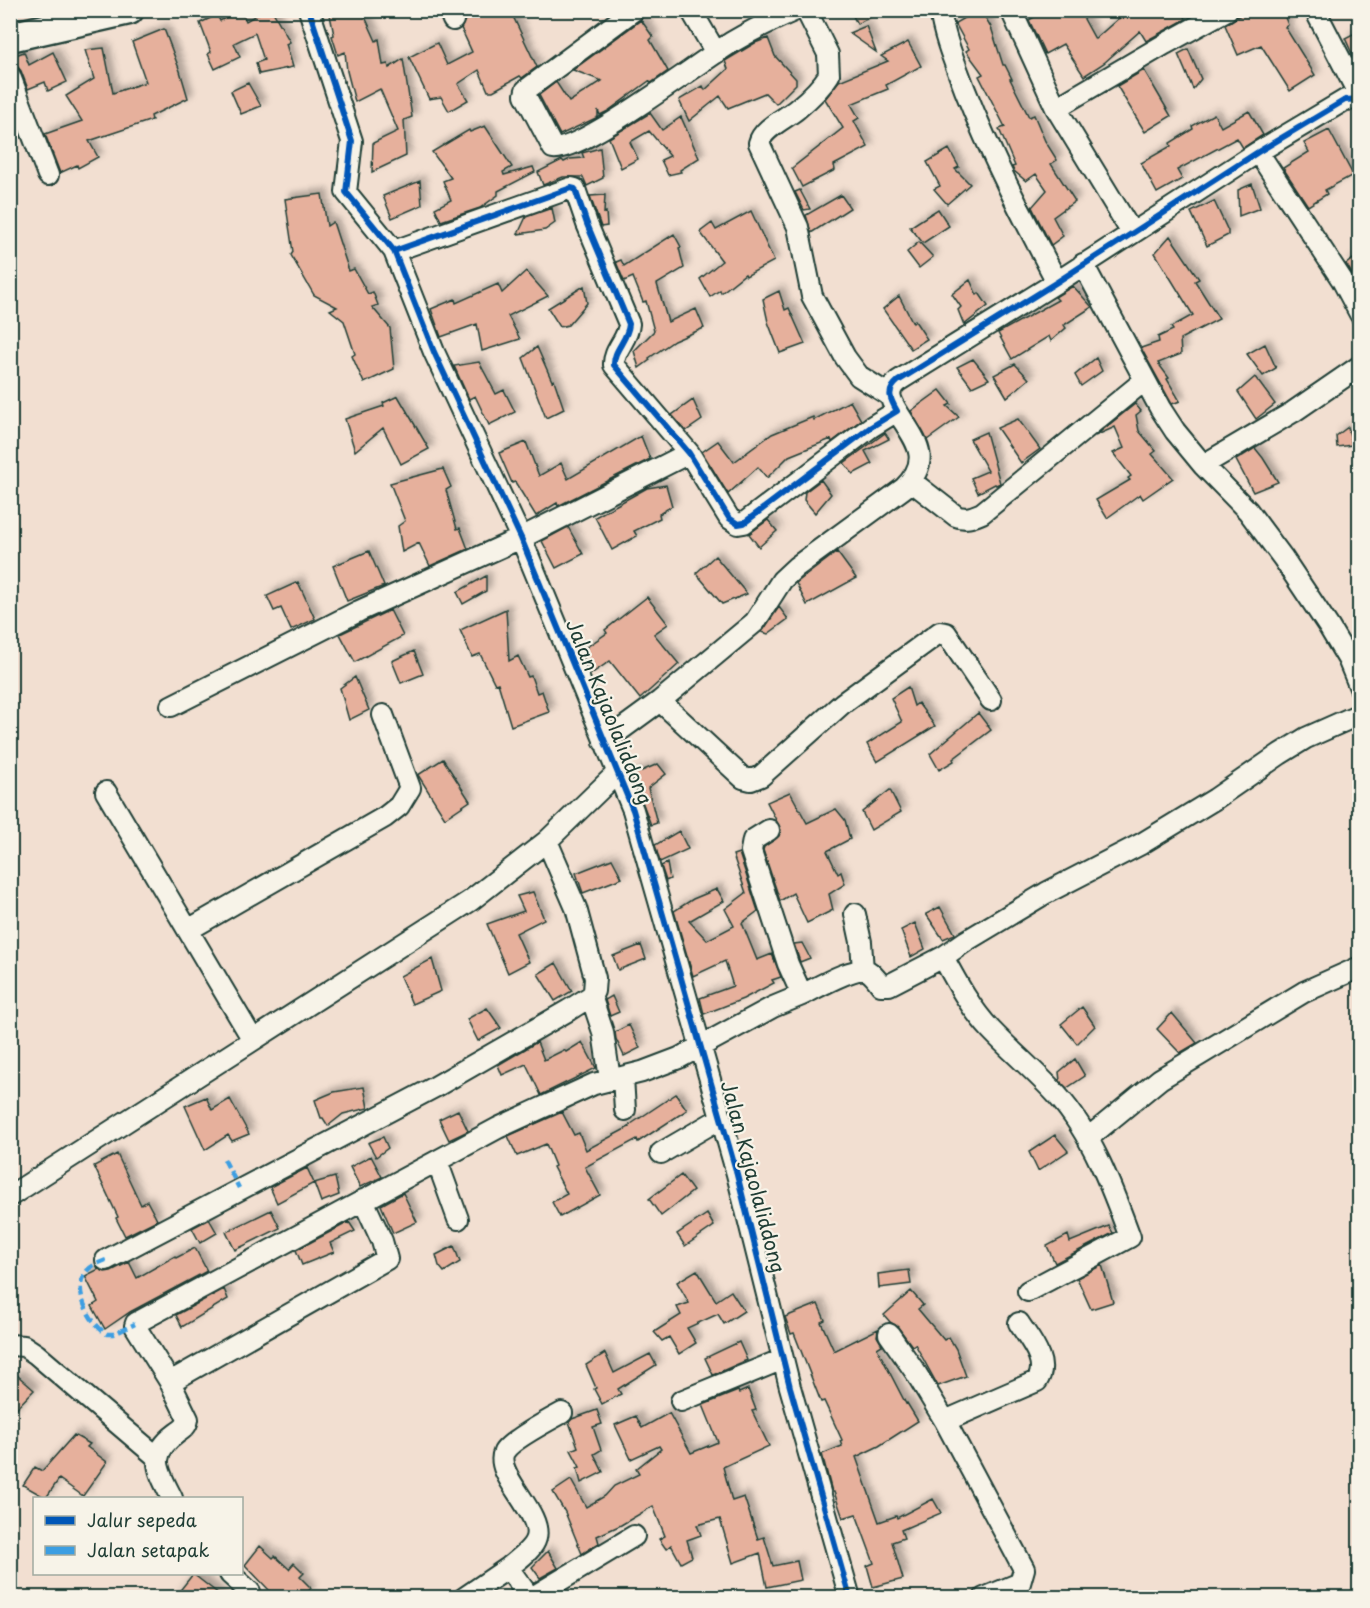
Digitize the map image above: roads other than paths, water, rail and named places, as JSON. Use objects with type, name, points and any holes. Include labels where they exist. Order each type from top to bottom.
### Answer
[{"type":"highway","points":[[10,37],[129,10]]},
{"type":"street","name":"Jalan Kajaolaliddong","points":[[309,10],[352,141],[346,192],[394,251],[434,352],[521,538],[633,810],[751,1225],[783,1359],[850,1598]]},
{"type":"street","points":[[634,10],[526,90],[525,95],[553,148],[568,146],[590,135],[766,23],[796,10]]},
{"type":"street","points":[[691,10],[717,53]]},
{"type":"street","points":[[806,10],[828,54],[829,75],[797,109],[762,135],[759,143],[798,227],[812,296],[858,376],[893,403]]},
{"type":"street","points":[[940,10],[945,38],[976,116],[1012,196],[1057,282]]},
{"type":"street","points":[[1056,108],[1227,10]]},
{"type":"street","points":[[604,742],[660,701],[755,622],[782,580],[796,567],[911,481],[920,467],[920,452],[893,403],[891,388],[898,381],[1057,282],[1258,152],[1345,100],[1359,98],[1315,10]]},
{"type":"street","points":[[1017,12],[1056,108],[1132,233]]},
{"type":"street","points":[[10,76],[48,175]]},
{"type":"street","points":[[1258,152],[1342,280],[1359,314]]},
{"type":"street","points":[[394,251],[574,188],[629,324],[624,342],[615,356],[614,365],[689,453],[729,518],[738,524],[744,524],[863,433],[893,403]]},
{"type":"street","points":[[1083,264],[1175,431],[1203,465],[1248,511],[1283,558],[1348,659],[1359,687]]},
{"type":"street","points":[[1203,465],[1293,412],[1359,366]]},
{"type":"street","points":[[911,481],[956,516],[962,519],[971,518],[981,513],[1145,380]]},
{"type":"street","points":[[171,706],[359,611],[521,538],[689,453]]},
{"type":"street","points":[[660,701],[743,778],[751,780],[760,776],[843,703],[940,632],[946,633],[991,700]]},
{"type":"street","points":[[188,930],[385,817],[399,806],[410,788],[383,714]]},
{"type":"street","points":[[172,1497],[159,1470],[157,1456],[164,1444],[188,1423],[187,1414],[135,1326],[136,1323],[498,1128],[559,1099],[616,1078],[662,1065],[773,1007],[838,978],[863,970],[868,971],[881,985],[886,986],[942,957],[966,940],[1046,893],[1141,844],[1215,799],[1306,738],[1359,714]]},
{"type":"street","points":[[10,1196],[470,901],[547,841],[617,773]]},
{"type":"street","points":[[106,792],[253,1040]]},
{"type":"street","points":[[769,830],[753,840],[751,851],[788,964],[802,995]]},
{"type":"street","points":[[106,1260],[435,1087],[591,996],[594,991],[595,978],[589,953],[576,908],[547,841]]},
{"type":"street","points":[[855,914],[861,942],[863,970]]},
{"type":"street","points":[[942,957],[972,1006],[990,1029],[1058,1096],[1088,1138],[1130,1237],[1028,1291]]},
{"type":"street","points":[[1088,1138],[1160,1079],[1304,992],[1359,967]]},
{"type":"street","points":[[591,996],[625,1110]]},
{"type":"street","points":[[661,1153],[721,1118]]},
{"type":"street","points":[[437,1161],[458,1219]]},
{"type":"street","points":[[170,1382],[387,1259],[382,1241],[363,1200]]},
{"type":"street","points":[[945,1421],[1037,1381],[1041,1372],[1040,1358],[1019,1323]]},
{"type":"street","points":[[889,1334],[945,1421],[1024,1569],[1020,1583],[984,1598]]},
{"type":"street","points":[[10,1345],[24,1346],[36,1354],[157,1456]]},
{"type":"street","points":[[681,1401],[783,1359]]},
{"type":"street","points":[[464,1598],[508,1568],[530,1548],[536,1539],[537,1532],[532,1518],[504,1467],[503,1455],[509,1445],[562,1413]]},
{"type":"street","points":[[508,1568],[530,1598],[634,1536]]},
{"type":"street","points":[[231,1575],[250,1592]]}]
